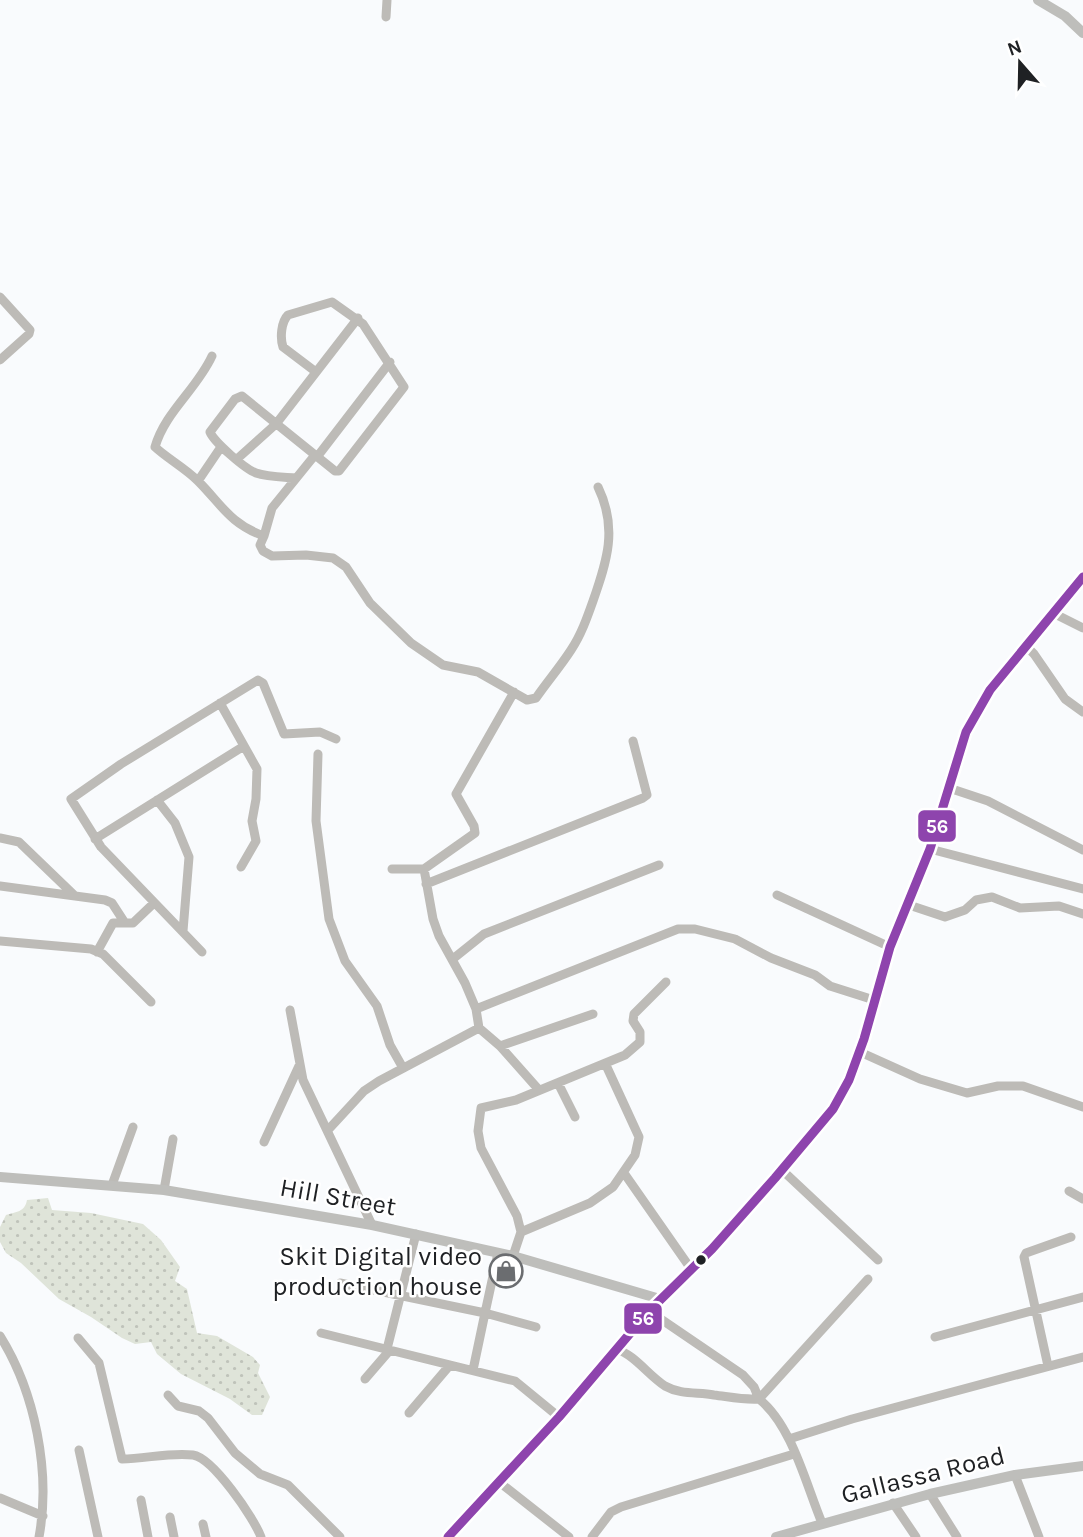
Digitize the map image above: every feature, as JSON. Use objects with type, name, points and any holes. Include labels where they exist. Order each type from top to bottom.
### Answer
[{"type":"main road","points":[[1038,0],[1065,16],[1083,33]]},
{"type":"main road","points":[[448,1537],[559,1417],[649,1311],[782,1170],[833,1109],[860,1052],[890,947],[930,849],[966,732],[977,711],[1026,646],[1083,577]]},
{"type":"main road","name":"Hill Street","points":[[0,1177],[163,1190],[372,1225],[513,1256],[660,1299]]},
{"type":"main road","name":"Gallassa Road","points":[[776,1537],[930,1494],[1014,1475],[1083,1466]]},
{"type":"street","points":[[386,17],[387,0]]},
{"type":"street","points":[[0,297],[30,330],[29,334],[0,360]]},
{"type":"street","points":[[296,478],[257,474],[221,447],[210,432],[238,397],[242,396],[335,471],[341,469],[404,387],[390,362],[358,318],[332,302],[285,317],[281,341],[283,346],[316,372]]},
{"type":"street","points":[[237,459],[276,424],[358,318]]},
{"type":"street","points":[[212,356],[206,370],[172,411],[155,447],[198,481],[225,513],[249,531],[264,536]]},
{"type":"street","points":[[390,362],[272,508],[260,545],[263,551],[271,556],[306,555],[333,558],[346,567],[370,603],[411,643],[443,665],[478,672],[527,700],[536,698],[571,650],[585,624],[605,568],[610,545],[604,500],[598,487]]},
{"type":"street","points":[[198,481],[221,447]]},
{"type":"street","points":[[1053,613],[1083,628]]},
{"type":"street","points":[[1026,646],[1065,699],[1083,712]]},
{"type":"street","points":[[202,953],[94,839],[72,802],[73,796],[261,680],[284,734],[320,732],[336,739]]},
{"type":"street","points":[[393,869],[424,869],[475,833],[474,826],[456,794],[514,692]]},
{"type":"street","points":[[220,704],[257,769],[252,821],[256,841],[241,867]]},
{"type":"street","points":[[426,884],[643,799],[647,795],[633,741]]},
{"type":"street","points":[[94,839],[244,746]]},
{"type":"street","points":[[318,754],[316,821],[329,919],[345,961],[377,1006],[390,1045],[403,1069]]},
{"type":"street","points":[[949,788],[988,801],[1083,850]]},
{"type":"street","points":[[157,800],[175,823],[189,857],[183,932]]},
{"type":"street","points":[[0,838],[19,842],[74,895]]},
{"type":"street","points":[[930,849],[1083,888]]},
{"type":"street","points":[[454,958],[484,934],[659,865]]},
{"type":"street","points":[[424,869],[439,936],[443,946],[454,958],[476,1009],[478,1028],[500,1046],[539,1090]]},
{"type":"street","points":[[0,886],[108,901],[125,923]]},
{"type":"street","points":[[777,895],[890,947]]},
{"type":"street","points":[[906,904],[945,917],[965,910],[976,900],[988,897],[1020,908],[1059,906],[1083,914]]},
{"type":"street","points":[[97,951],[110,926],[116,922],[137,922],[154,903]]},
{"type":"street","points":[[476,1009],[678,929],[695,929],[735,939],[771,958],[815,975],[830,986],[874,1000]]},
{"type":"street","points":[[0,941],[97,951],[151,1002]]},
{"type":"street","points":[[513,1256],[521,1232],[517,1216],[481,1148],[478,1139],[479,1113],[484,1106],[499,1105],[625,1055],[640,1042],[640,1032],[633,1021],[634,1014],[666,982]]},
{"type":"street","points":[[290,1010],[299,1066],[306,1087],[372,1225]]},
{"type":"street","points":[[500,1046],[593,1014]]},
{"type":"street","points":[[328,1130],[364,1091],[478,1028]]},
{"type":"street","points":[[860,1052],[920,1079],[967,1093],[998,1086],[1023,1086],[1083,1107]]},
{"type":"street","points":[[521,1232],[590,1203],[613,1187],[635,1155],[639,1138],[605,1063]]},
{"type":"street","points":[[264,1142],[299,1066]]},
{"type":"street","points":[[558,1083],[575,1117]]},
{"type":"street","points":[[112,1185],[133,1126]]},
{"type":"street","points":[[163,1190],[173,1139]]},
{"type":"street","points":[[782,1170],[878,1260]]},
{"type":"street","points":[[624,1172],[691,1269]]},
{"type":"street","points":[[1069,1191],[1083,1199]]},
{"type":"street","points":[[365,1379],[388,1350],[416,1234]]},
{"type":"street","points":[[1048,1366],[1024,1257],[1027,1253],[1071,1237]]},
{"type":"street","points":[[472,1370],[498,1253]]},
{"type":"street","points":[[616,1349],[625,1352],[667,1387],[687,1393],[713,1394],[739,1400],[759,1399],[868,1279]]},
{"type":"street","points":[[340,1283],[485,1313],[537,1327]]},
{"type":"street","points":[[935,1337],[1083,1297]]},
{"type":"street","points":[[649,1311],[743,1375],[754,1387],[759,1399],[771,1409],[789,1439],[822,1523]]},
{"type":"street","points":[[321,1333],[515,1381],[559,1417]]},
{"type":"street","points":[[0,1336],[13,1357],[27,1394],[43,1475],[43,1516],[39,1537]]},
{"type":"street","points":[[78,1338],[99,1363],[122,1459],[190,1455],[201,1458],[245,1507],[261,1537]]},
{"type":"street","points":[[789,1439],[852,1419],[1083,1357]]},
{"type":"street","points":[[409,1413],[450,1365]]},
{"type":"street","points":[[168,1395],[178,1406],[199,1411],[208,1418],[235,1453],[260,1474],[288,1485],[340,1537]]},
{"type":"street","points":[[79,1450],[98,1537]]},
{"type":"street","points":[[592,1537],[611,1512],[621,1507],[794,1454]]},
{"type":"street","points":[[1014,1475],[1039,1537]]},
{"type":"street","points":[[499,1482],[569,1537]]},
{"type":"street","points":[[930,1494],[957,1537]]},
{"type":"street","points":[[0,1499],[43,1516]]},
{"type":"street","points":[[141,1500],[148,1537]]},
{"type":"street","points":[[893,1503],[916,1537]]},
{"type":"street","points":[[170,1517],[174,1537]]},
{"type":"street","points":[[203,1524],[206,1537]]},
{"type":"shaded area","points":[[48,1198],[52,1210],[91,1213],[143,1224],[161,1240],[180,1267],[175,1281],[187,1289],[197,1333],[217,1336],[253,1357],[260,1365],[258,1373],[270,1397],[262,1415],[252,1415],[230,1399],[181,1374],[157,1354],[151,1342],[135,1344],[122,1338],[59,1299],[21,1263],[6,1253],[0,1242],[0,1227],[6,1215],[22,1209],[27,1200]]},
{"type":"transit line","name":"56","points":[[448,1537],[559,1417],[649,1311],[712,1249],[833,1109],[849,1080],[864,1039],[890,947],[930,849],[966,732],[990,690],[1083,577]]},
{"type":"place","name":"Skit Digital video production house","points":[[506,1271]]}]
